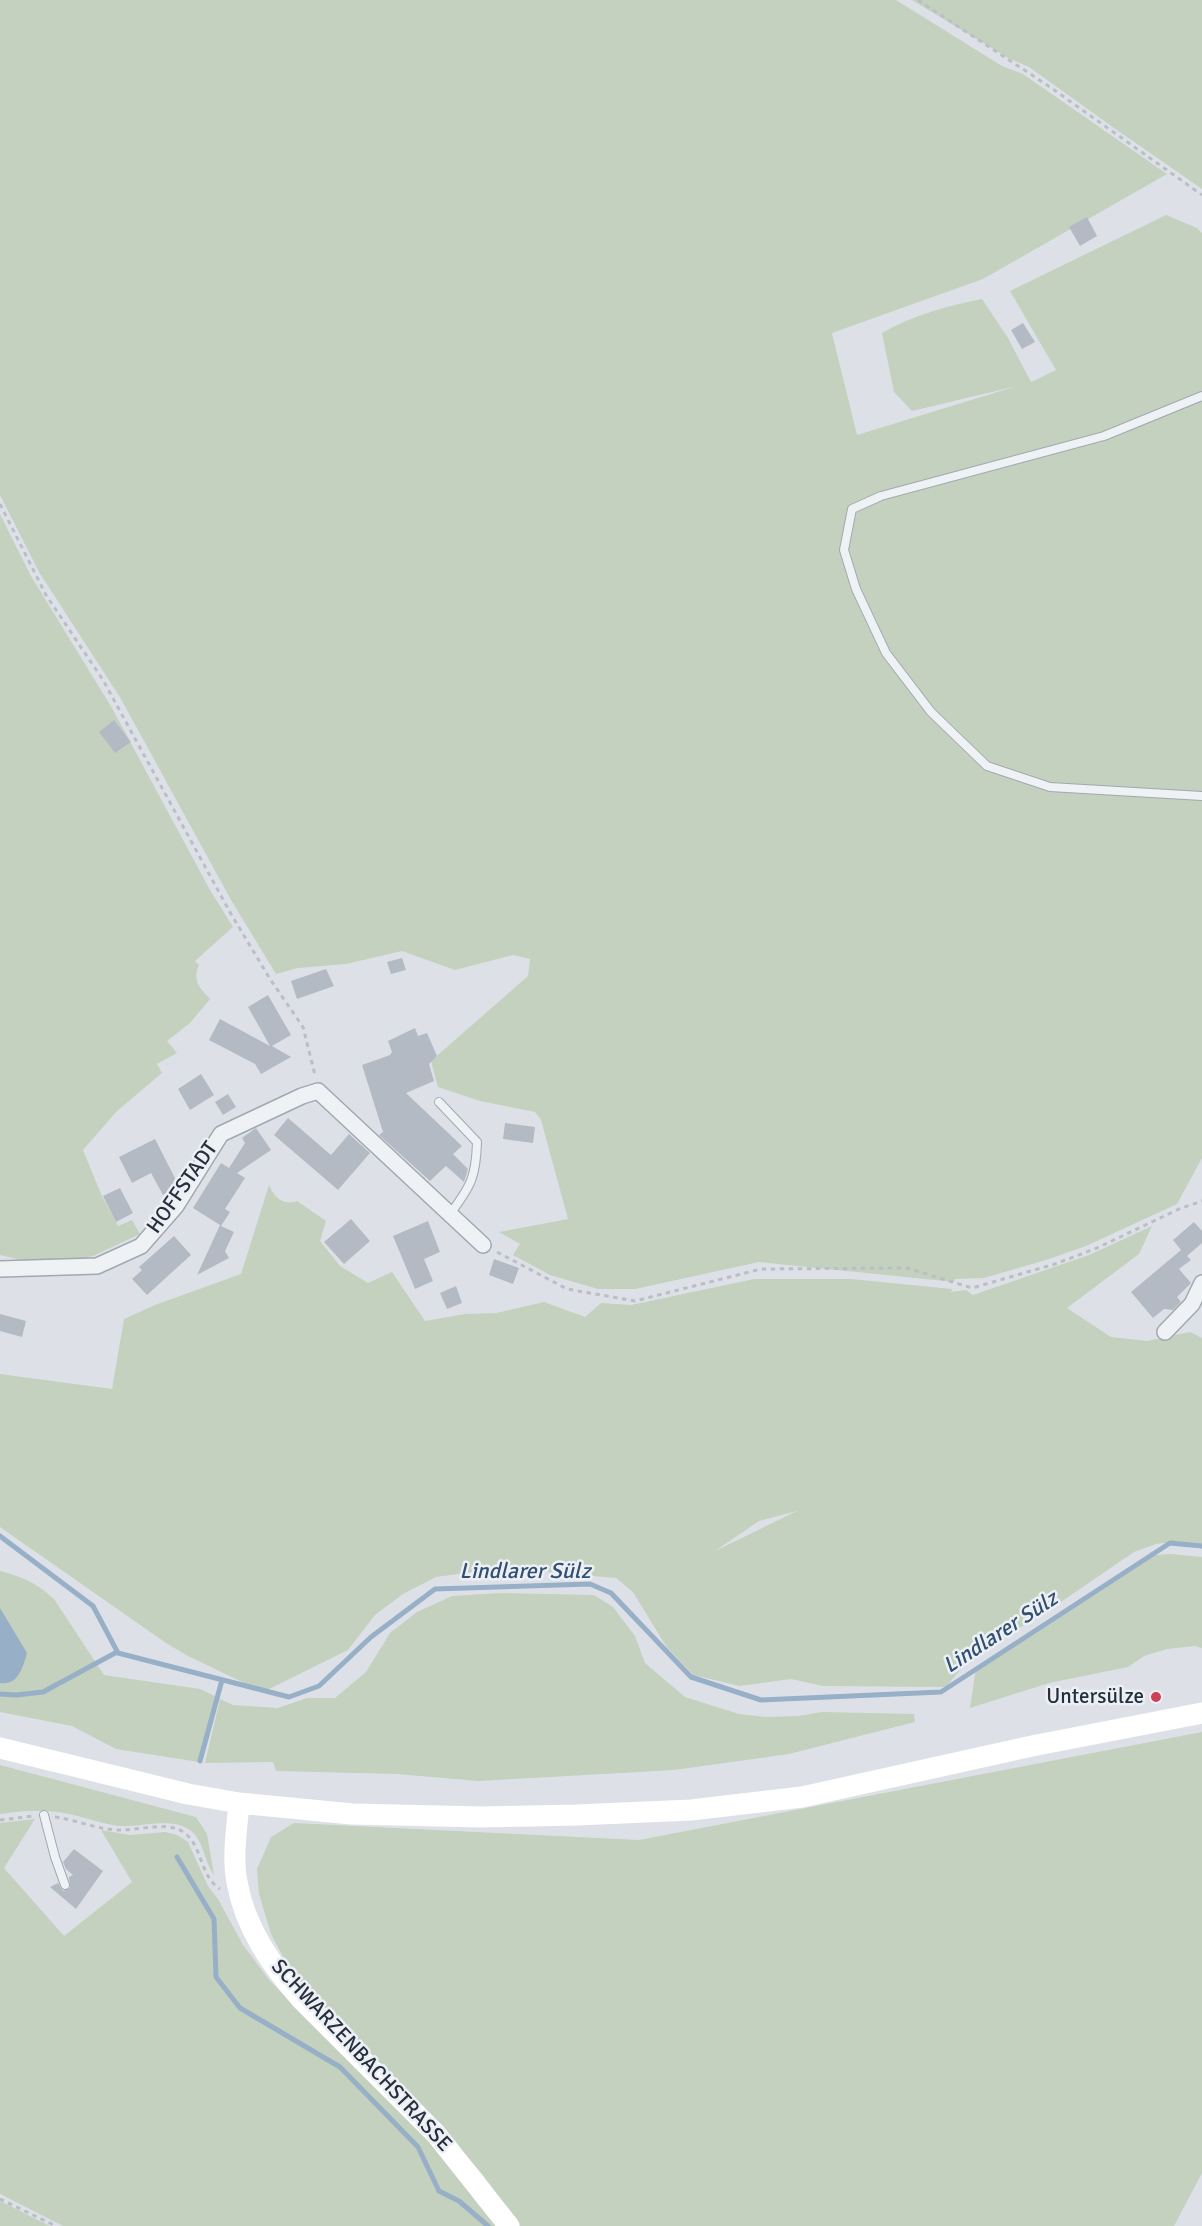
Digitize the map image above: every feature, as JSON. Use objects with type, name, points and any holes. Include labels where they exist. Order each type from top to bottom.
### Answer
[{"type":"main road","points":[[0,1748],[177,1791],[239,1803],[352,1814],[483,1817],[641,1813],[730,1807],[802,1797],[1032,1746],[1202,1713]]},
{"type":"main road","name":"SCHWARZENBACHSTRASSE","points":[[239,1803],[236,1881],[257,1938],[282,1977],[436,2134],[480,2187],[508,2226]]},
{"type":"street","points":[[318,1091],[483,1245]]},
{"type":"street","name":"HOFFSTADT","points":[[0,1269],[98,1266],[141,1246],[176,1206],[221,1134],[302,1096],[318,1091]]},
{"type":"street","points":[[1165,1332],[1192,1304],[1202,1283]]},
{"type":"lane","points":[[1202,396],[1104,436],[881,496],[852,509],[844,550],[856,589],[886,653],[931,712],[987,766],[1050,787],[1202,796]]},
{"type":"lane","points":[[439,1102],[477,1142],[476,1169],[465,1194],[450,1214]]},
{"type":"lane","points":[[44,1815],[65,1885]]},
{"type":"path","points":[[918,0],[1050,87],[1202,195]]},
{"type":"path","points":[[0,504],[46,595],[103,680],[231,914],[270,979],[303,1027],[314,1064],[318,1091]]},
{"type":"path","points":[[483,1245],[567,1289],[635,1302],[760,1269],[907,1268],[972,1288],[1055,1264],[1097,1248],[1179,1209],[1202,1201]]},
{"type":"path","points":[[0,1820],[44,1815],[117,1830],[176,1828],[186,1833],[196,1845],[211,1883],[243,1904]]},
{"type":"path","points":[[0,2199],[57,2226]]},
{"type":"green space","points":[[0,0],[896,0],[1002,66],[1023,74],[1167,174],[983,279],[832,333],[857,435],[1017,386],[912,411],[894,392],[882,333],[930,312],[982,299],[1008,338],[1031,382],[1056,370],[1010,291],[1166,215],[1197,228],[1202,233],[1202,1158],[1177,1204],[1086,1246],[1046,1260],[984,1278],[955,1279],[954,1282],[759,1262],[635,1289],[598,1289],[550,1275],[513,1255],[520,1244],[499,1232],[568,1219],[541,1120],[535,1112],[480,1101],[438,1087],[431,1061],[528,976],[530,959],[513,955],[455,970],[402,951],[346,964],[298,968],[276,974],[231,900],[121,699],[39,572],[0,495]]},
{"type":"green space","points":[[912,0],[1202,0],[1202,189],[1029,67],[1008,58]]},
{"type":"green space","points":[[0,514],[31,576],[112,708],[210,890],[233,927],[195,961],[199,965],[196,976],[198,984],[210,999],[190,1023],[167,1041],[177,1053],[157,1064],[162,1073],[117,1111],[83,1150],[101,1194],[118,1226],[132,1220],[140,1234],[93,1256],[52,1267],[0,1255]]},
{"type":"green space","points":[[269,1185],[283,1201],[297,1201],[326,1221],[320,1241],[340,1266],[368,1283],[392,1272],[425,1321],[465,1314],[496,1313],[544,1302],[585,1317],[601,1303],[631,1305],[754,1279],[851,1279],[952,1289],[951,1292],[966,1290],[973,1295],[1089,1255],[1152,1226],[1139,1254],[1067,1308],[1111,1337],[1147,1341],[1190,1332],[1202,1338],[1202,1545],[1171,1542],[1156,1544],[1134,1552],[1052,1608],[969,1659],[946,1687],[823,1686],[791,1679],[740,1686],[693,1675],[666,1646],[633,1592],[616,1578],[501,1568],[436,1577],[403,1594],[375,1615],[348,1650],[263,1692],[166,1643],[0,1527],[0,1374],[112,1389],[124,1319],[155,1305],[241,1274]],"holes":[[[797,1511],[715,1551],[759,1521]]]},
{"type":"green space","points":[[1156,1555],[1202,1557],[1202,1648],[1195,1646],[1167,1649],[1144,1656],[1128,1667],[1049,1683],[970,1708],[976,1668],[1062,1615],[1142,1561]]},
{"type":"green space","points":[[0,1571],[29,1581],[54,1599],[104,1675],[200,1689],[217,1697],[199,1762],[116,1749],[72,1726],[0,1712]]},
{"type":"green space","points":[[500,1593],[594,1595],[613,1607],[635,1636],[645,1663],[685,1697],[739,1714],[766,1717],[799,1716],[822,1712],[914,1714],[915,1722],[789,1754],[674,1770],[478,1781],[397,1774],[276,1771],[273,1762],[205,1763],[220,1699],[233,1705],[278,1708],[307,1698],[335,1698],[366,1672],[390,1633],[417,1612],[452,1596]]},
{"type":"green space","points":[[1202,1732],[1202,2173],[1174,2226],[520,2226],[483,2175],[424,2107],[314,1999],[289,1968],[271,1934],[259,1894],[257,1869],[271,1837],[294,1823],[639,1840]]},
{"type":"green space","points":[[0,1765],[196,1817],[207,1834],[214,1875],[199,1840],[191,1831],[174,1824],[118,1826],[79,1816],[46,1811],[0,1814]]},
{"type":"green space","points":[[35,1819],[4,1868],[64,1936],[132,1882],[101,1830],[130,1835],[165,1832],[177,1835],[188,1842],[208,1886],[218,1899],[243,1945],[270,1981],[417,2127],[498,2226],[63,2226],[0,2194],[0,1823]]},
{"type":"green space","points":[[0,2201],[50,2226],[0,2226]]},
{"type":"water","points":[[0,1608],[27,1653],[19,1674],[11,1682],[6,1683],[0,1683]]},
{"type":"building","points":[[1087,217],[1097,236],[1080,246],[1069,227]]},
{"type":"building","points":[[1023,323],[1035,342],[1022,349],[1011,330]]},
{"type":"building","points":[[114,720],[131,742],[115,753],[99,732]]},
{"type":"building","points":[[402,958],[406,970],[391,974],[387,962]]},
{"type":"building","points":[[326,969],[334,986],[297,999],[291,981]]},
{"type":"building","points":[[268,995],[291,1035],[272,1046],[291,1057],[261,1074],[255,1064],[209,1040],[220,1019],[270,1046],[248,1007]]},
{"type":"building","points":[[415,1028],[418,1036],[427,1033],[437,1056],[429,1064],[434,1081],[406,1093],[462,1146],[453,1154],[468,1169],[464,1182],[446,1166],[430,1181],[379,1135],[383,1132],[362,1065],[390,1055],[392,1052],[388,1041]]},
{"type":"building","points":[[201,1074],[214,1095],[190,1110],[178,1089]]},
{"type":"building","points":[[228,1094],[236,1107],[223,1115],[215,1102]]},
{"type":"building","points":[[288,1118],[331,1155],[349,1134],[370,1153],[338,1190],[274,1135]]},
{"type":"building","points":[[505,1123],[535,1127],[533,1143],[503,1139]]},
{"type":"building","points":[[256,1128],[271,1150],[237,1173],[245,1178],[225,1209],[230,1212],[221,1226],[234,1232],[225,1251],[229,1258],[197,1275],[220,1225],[193,1208],[221,1163],[229,1168],[245,1143],[242,1138]]},
{"type":"building","points":[[155,1139],[178,1184],[176,1188],[163,1195],[151,1173],[132,1183],[119,1157]]},
{"type":"building","points":[[120,1188],[133,1213],[116,1222],[103,1196]]},
{"type":"building","points":[[351,1219],[370,1241],[344,1264],[324,1242]]},
{"type":"building","points":[[428,1221],[440,1252],[424,1259],[433,1281],[415,1289],[393,1236]]},
{"type":"building","points":[[1194,1222],[1202,1231],[1202,1243],[1187,1256],[1191,1260],[1179,1269],[1191,1283],[1177,1297],[1181,1302],[1173,1310],[1164,1309],[1153,1318],[1131,1292],[1181,1250],[1173,1240]]},
{"type":"building","points":[[174,1236],[191,1255],[147,1295],[132,1279],[142,1270],[139,1267]]},
{"type":"building","points":[[494,1259],[519,1268],[513,1284],[489,1275]]},
{"type":"building","points":[[456,1286],[462,1303],[447,1309],[440,1293]]},
{"type":"building","points":[[0,1314],[26,1321],[22,1337],[0,1331]]},
{"type":"building","points":[[74,1849],[103,1871],[76,1909],[50,1887],[58,1883],[63,1891],[70,1888],[69,1877],[73,1875],[66,1869],[63,1862]]},
{"type":"waterway","name":"Lindlarer Sülz","points":[[0,1536],[93,1606],[118,1653],[289,1697],[319,1686],[371,1637],[435,1589],[590,1584],[611,1593],[691,1677],[761,1700],[941,1692],[1170,1543],[1202,1546]]},
{"type":"waterway","points":[[0,1694],[43,1692],[117,1652]]},
{"type":"waterway","points":[[200,1761],[222,1680]]},
{"type":"waterway","points":[[177,1857],[214,1919],[216,1977],[240,2008],[340,2067],[418,2147],[439,2191],[459,2201],[488,2226]]},
{"type":"place","name":"Untersülze","points":[[1156,1697]]}]
